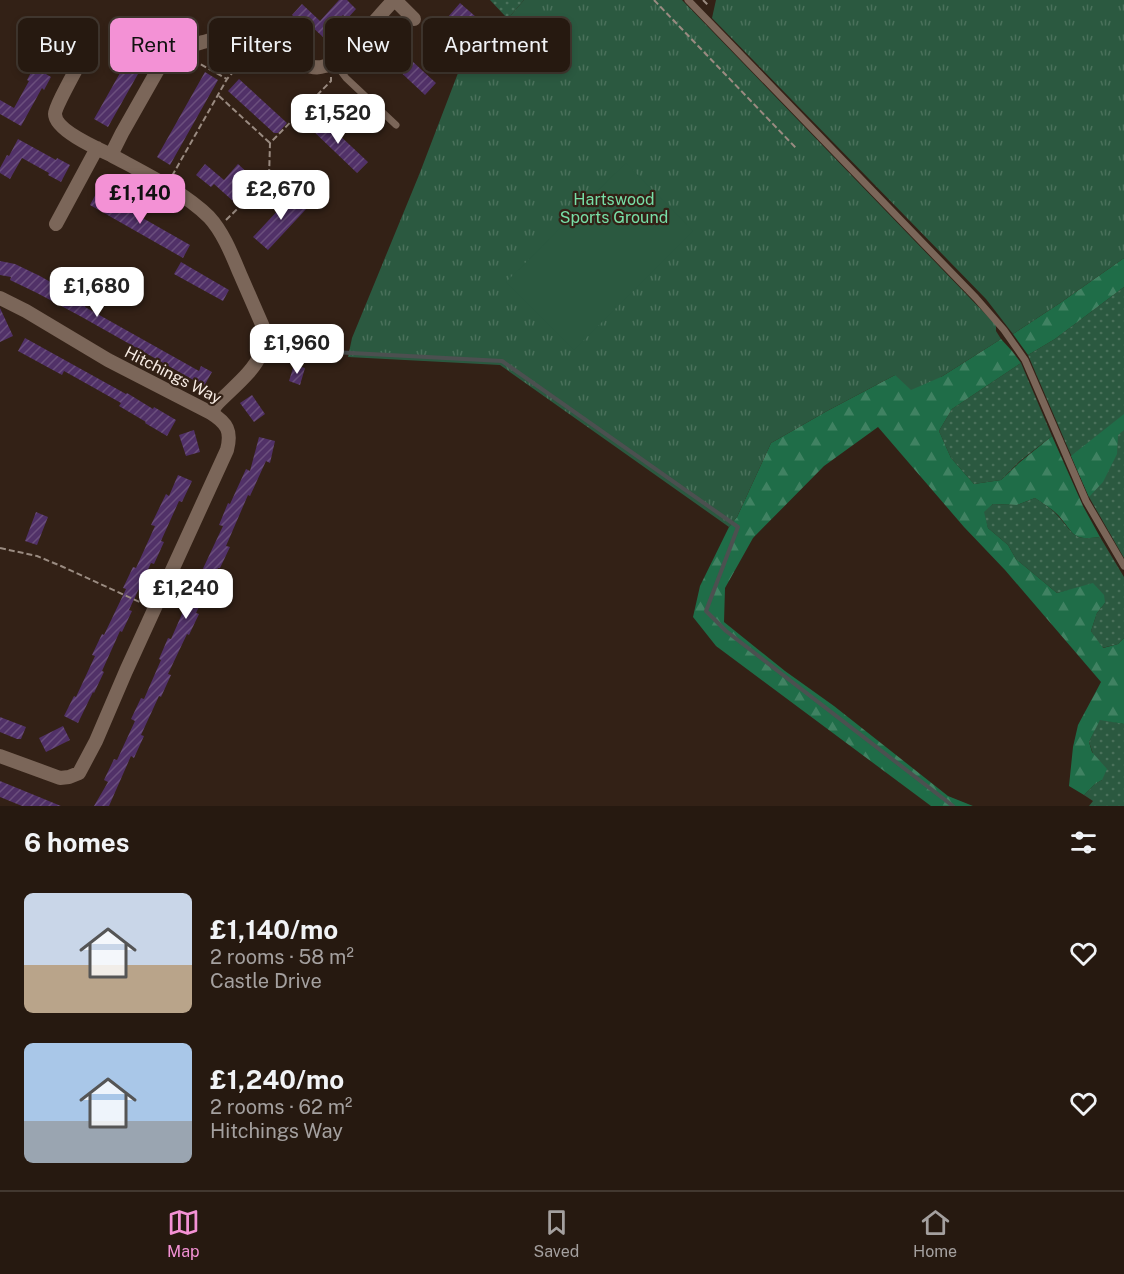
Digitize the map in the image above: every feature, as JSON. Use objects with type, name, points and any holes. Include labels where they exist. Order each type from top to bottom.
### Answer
[{"type":"street","points":[[378,18],[394,0],[414,19]]},
{"type":"street","points":[[75,72],[54,113],[57,122],[64,129],[166,186],[210,218],[231,252],[264,329],[265,341],[257,363],[211,413]]},
{"type":"street","points":[[111,155],[157,72]]},
{"type":"street","points":[[57,224],[97,148]]},
{"type":"street","name":"Hitchings Way","points":[[0,298],[108,360],[221,419],[227,428],[230,440],[96,741],[79,773],[60,778],[0,756]]},
{"type":"lane","points":[[688,0],[807,121],[1004,330],[1024,360],[1086,501],[1124,566]]},
{"type":"lane","points":[[342,72],[396,125]]},
{"type":"path","points":[[654,0],[796,148]]},
{"type":"path","points":[[703,0],[708,5]]},
{"type":"path","points":[[197,62],[227,79]]},
{"type":"path","points":[[166,186],[233,72]]},
{"type":"path","points":[[218,229],[268,178],[270,143],[331,81],[332,72]]},
{"type":"path","points":[[218,96],[270,143]]},
{"type":"path","points":[[0,548],[37,556],[155,609]]},
{"type":"green space","points":[[490,0],[524,0],[511,15],[506,17]]},
{"type":"green space","name":"Hartswood Sports Ground","points":[[524,0],[682,0],[996,325],[996,331],[1001,339],[941,377],[911,390],[895,375],[771,443],[737,517],[729,527],[500,365],[348,357],[352,338],[458,72],[570,72],[570,18],[502,18],[511,15]]},
{"type":"green space","points":[[716,0],[1124,0],[1124,258],[1013,334],[986,299],[712,18]]},
{"type":"green space","points":[[626,163],[693,231],[574,350],[506,282]]},
{"type":"green space","points":[[1124,258],[1124,287],[1055,339],[1028,355],[1013,334]]},
{"type":"green space","points":[[1124,287],[1124,558],[1089,497],[1028,355],[1055,339]]},
{"type":"green space","points":[[1001,339],[1021,363],[952,409],[939,431],[951,458],[974,484],[1001,480],[1052,436],[1083,506],[1100,537],[1084,538],[1074,535],[1055,512],[1035,498],[1017,505],[993,504],[984,512],[988,528],[1008,545],[1016,559],[1057,593],[1093,583],[1104,595],[1105,603],[1097,613],[1091,631],[1103,648],[1118,644],[1124,638],[1124,724],[1100,720],[1089,742],[1092,752],[1107,769],[1102,780],[1084,795],[1069,786],[1078,725],[1101,682],[878,427],[824,466],[753,538],[725,588],[724,622],[948,796],[973,806],[931,806],[716,646],[693,617],[700,586],[729,527],[737,517],[771,443],[895,375],[941,377]]},
{"type":"green space","points":[[1021,363],[1052,436],[1020,461],[1001,480],[974,484],[951,458],[939,431],[952,409]]},
{"type":"green space","points":[[1124,414],[1124,430],[1118,435],[1117,454],[1103,482],[1089,497],[1071,456]]},
{"type":"green space","points":[[1035,498],[1055,512],[1074,535],[1084,538],[1100,537],[1124,577],[1124,638],[1118,644],[1102,648],[1091,631],[1097,613],[1105,603],[1074,589],[1057,593],[1016,559],[1008,545],[988,528],[983,512],[993,504],[1017,505]]},
{"type":"green space","points":[[1100,719],[1124,724],[1124,806],[1089,806],[1093,801],[1084,795],[1102,780],[1089,742]]},
{"type":"building","points":[[339,0],[347,0],[356,9],[348,18],[343,15],[340,18],[325,18],[323,37],[313,28],[313,18],[295,18],[292,15],[302,4],[320,21]]},
{"type":"building","points":[[460,3],[476,17],[449,18]]},
{"type":"building","points":[[411,60],[436,83],[425,95],[400,72],[411,72]]},
{"type":"building","points":[[31,72],[42,72],[51,77],[44,90],[42,88],[21,126],[0,114],[0,100],[14,108],[29,81],[27,80]]},
{"type":"building","points":[[121,72],[139,72],[108,127],[94,119]]},
{"type":"building","points":[[205,72],[218,80],[170,165],[157,157]]},
{"type":"building","points":[[239,79],[287,123],[278,133],[274,133],[228,91]]},
{"type":"building","points":[[319,116],[368,162],[357,173],[309,127]]},
{"type":"building","points":[[18,139],[70,165],[61,182],[22,158],[10,179],[0,173],[0,168]]},
{"type":"building","points":[[205,164],[224,180],[238,164],[251,176],[237,191],[240,194],[233,201],[214,184],[211,187],[196,175]]},
{"type":"building","points":[[97,192],[190,245],[183,258],[90,205]]},
{"type":"building","points":[[294,193],[309,206],[268,250],[253,237]]},
{"type":"building","points":[[0,261],[15,264],[40,276],[87,303],[85,307],[199,371],[201,366],[212,372],[204,386],[80,316],[10,280],[11,277],[0,275]]},
{"type":"building","points":[[181,262],[229,290],[223,301],[174,274]]},
{"type":"building","points":[[0,308],[13,336],[0,342]]},
{"type":"building","points":[[25,338],[176,420],[167,436],[119,406],[121,403],[64,371],[62,375],[18,351]]},
{"type":"building","points":[[294,365],[305,368],[300,385],[289,381]]},
{"type":"building","points":[[252,395],[265,414],[254,422],[240,403]]},
{"type":"building","points":[[194,430],[200,452],[186,456],[179,435]]},
{"type":"building","points":[[259,437],[275,441],[270,463],[266,461],[250,496],[248,495],[226,546],[230,547],[168,674],[171,675],[141,735],[144,736],[134,758],[131,756],[109,806],[94,806],[108,782],[104,780],[114,759],[117,760],[135,721],[131,719],[141,698],[144,699],[168,638],[171,639],[189,598],[187,597],[223,526],[219,525],[228,503],[230,504],[246,469],[250,471]]},
{"type":"building","points":[[178,475],[192,481],[182,502],[179,501],[161,541],[164,542],[154,564],[151,563],[129,610],[132,611],[122,632],[120,631],[102,671],[104,672],[78,723],[64,716],[74,696],[76,697],[95,656],[92,655],[126,589],[123,588],[133,567],[136,568],[155,526],[151,525],[166,494],[169,496]]},
{"type":"building","points":[[36,512],[48,517],[37,545],[25,541]]},
{"type":"building","points":[[0,717],[26,727],[21,739],[0,732]]},
{"type":"building","points":[[63,726],[70,740],[46,752],[39,738]]},
{"type":"building","points":[[0,781],[61,806],[22,806],[0,797]]},
{"type":"waterway","points":[[276,349],[502,361],[738,527],[706,611],[726,631],[953,806]]}]
